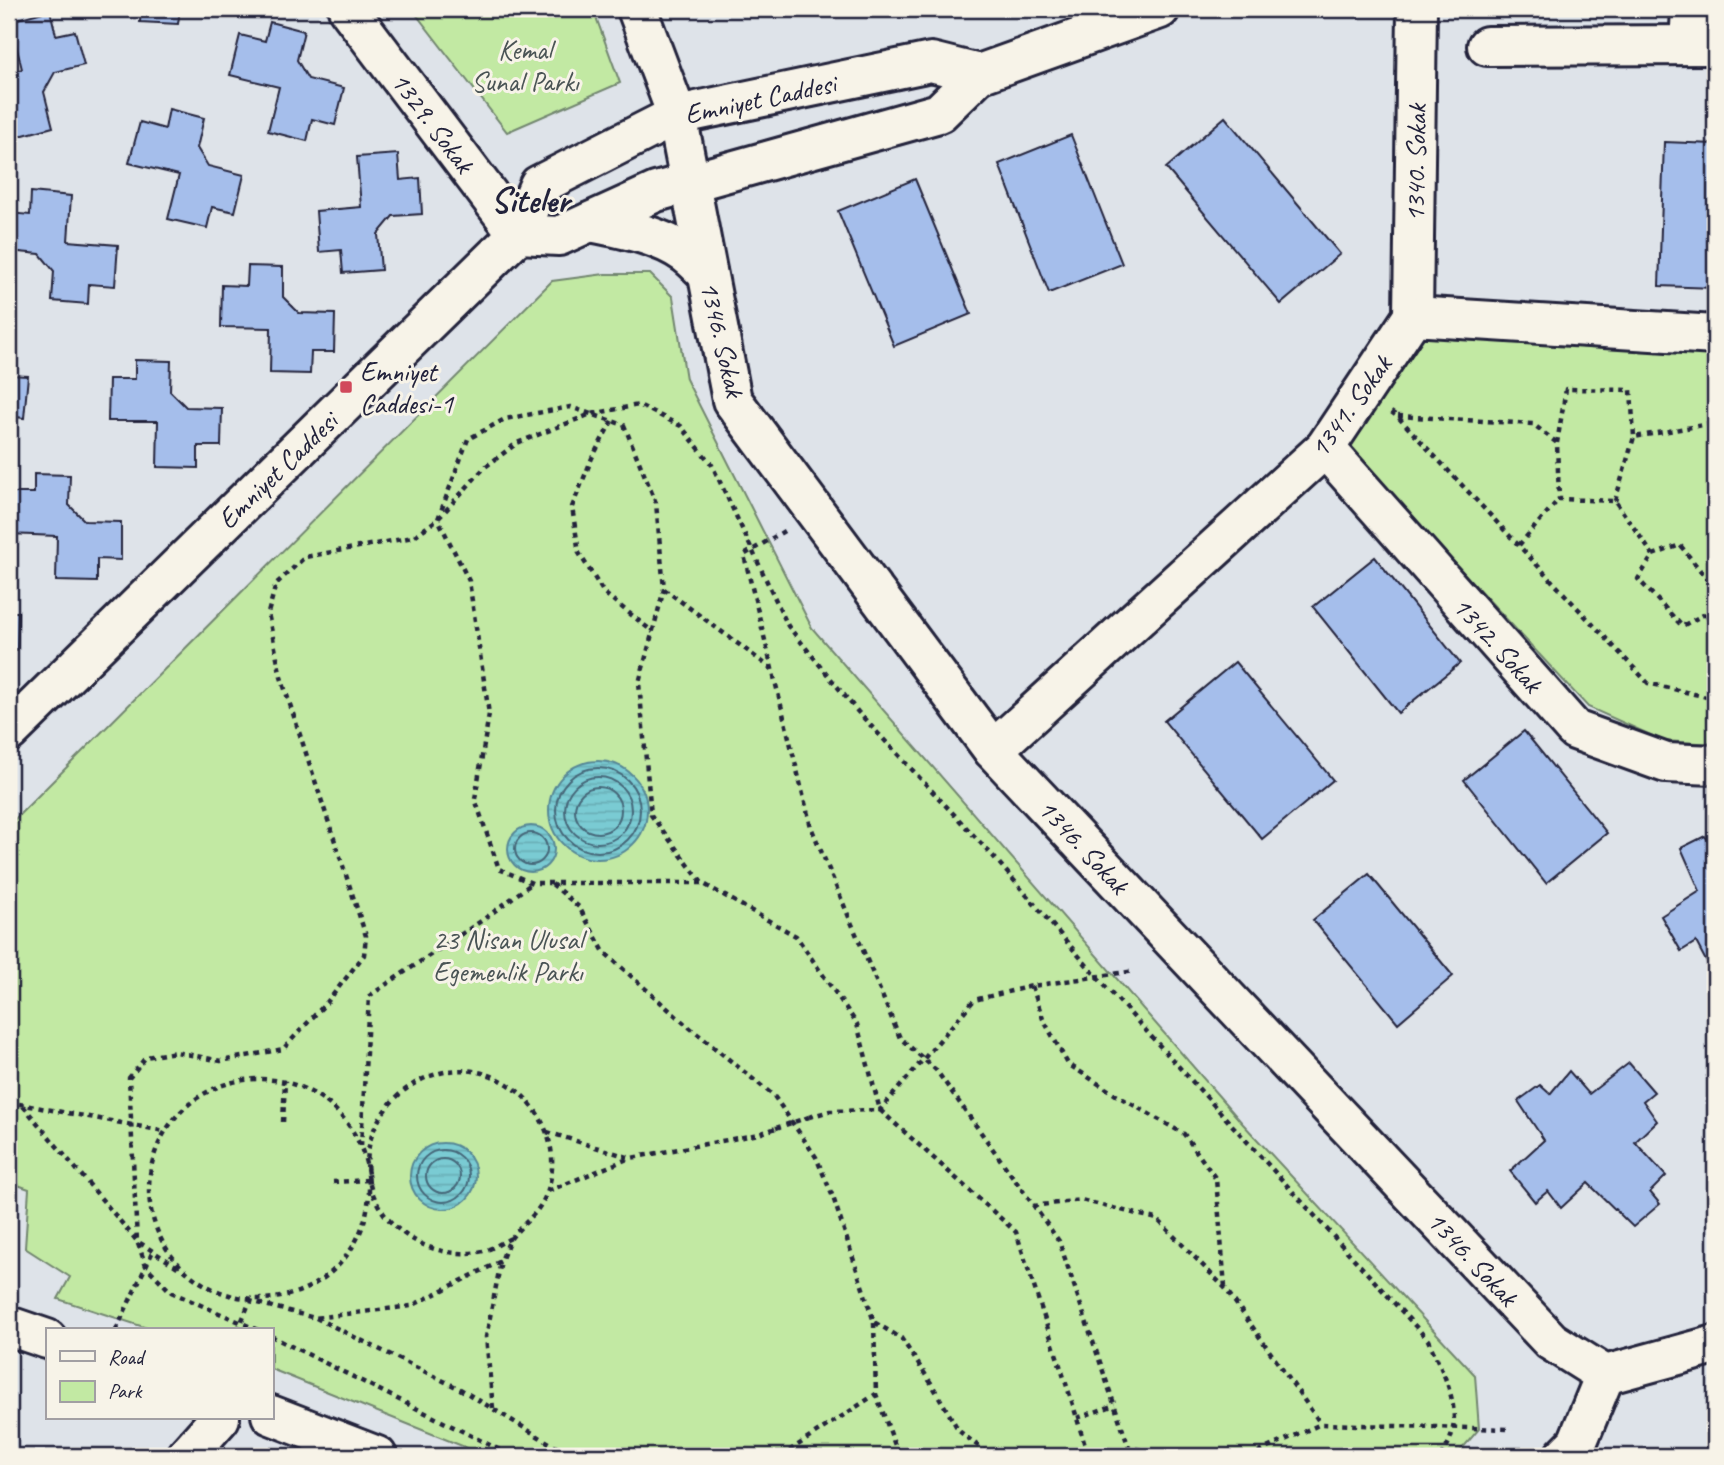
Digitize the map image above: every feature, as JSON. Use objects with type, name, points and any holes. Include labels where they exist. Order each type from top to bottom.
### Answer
[{"type":"street","name":"1329. Sokak","points":[[348,9],[518,234]]},
{"type":"street","name":"1346. Sokak","points":[[637,9],[677,115],[732,400],[993,750],[1551,1341],[1605,1375]]},
{"type":"street","points":[[518,234],[559,236],[656,192],[939,113],[979,74],[1160,9]]},
{"type":"street","name":"1340. Sokak","points":[[1413,316],[1417,9]]},
{"type":"street","points":[[1487,46],[1698,33]]},
{"type":"street","name":"Emniyet Caddesi","points":[[9,732],[518,234],[539,185],[677,115],[931,62],[979,74]]},
{"type":"street","points":[[590,222],[663,242],[685,253],[707,273]]},
{"type":"street","points":[[1413,316],[1715,335]]},
{"type":"street","name":"1341. Sokak","points":[[993,750],[1325,448],[1413,316]]},
{"type":"street","name":"1342. Sokak","points":[[1325,448],[1574,730],[1666,763],[1715,765]]},
{"type":"street","points":[[9,1326],[46,1339]]},
{"type":"street","points":[[1575,1452],[1605,1375],[1715,1345]]},
{"type":"street","points":[[273,1416],[377,1456]]},
{"type":"street","points":[[186,1456],[218,1420]]},
{"type":"path","points":[[1519,545],[1559,499],[1557,443],[1566,389],[1631,390],[1634,437],[1615,501]]},
{"type":"path","points":[[1360,396],[1397,415],[1648,683],[1715,699]]},
{"type":"path","points":[[253,1328],[171,1292],[146,1266],[137,1241],[129,1078],[146,1057],[176,1052],[221,1061],[284,1049],[364,956],[366,936],[281,677],[268,613],[276,584],[305,557],[413,537],[438,519],[485,467],[517,443],[592,414],[639,405],[681,426],[712,465],[788,626],[858,712],[993,856],[1097,977],[1428,1340],[1451,1389],[1453,1429],[1441,1456]]},
{"type":"path","points":[[702,883],[532,883],[499,869],[475,799],[488,714],[469,580],[438,519],[468,439],[506,419],[570,407],[624,425],[656,503],[664,589],[639,683],[651,815],[702,883],[796,936],[857,1024],[880,1110],[1016,1232],[1088,1456]]},
{"type":"path","points":[[1397,415],[1533,424],[1557,443]]},
{"type":"path","points":[[612,421],[592,458],[572,507],[579,554],[604,593],[653,632]]},
{"type":"path","points":[[1634,437],[1715,423]]},
{"type":"path","points":[[1559,499],[1615,501]]},
{"type":"path","points":[[1615,501],[1653,555]]},
{"type":"path","points":[[783,531],[744,555],[811,827],[900,1038],[936,1070],[1059,1241],[1129,1448],[1194,1456]]},
{"type":"path","points":[[1715,589],[1680,545],[1653,555],[1638,579],[1682,625],[1705,614],[1715,597]]},
{"type":"path","points":[[664,589],[772,669]]},
{"type":"path","points":[[1705,614],[1715,627]]},
{"type":"path","points":[[250,1301],[288,1297],[323,1281],[349,1254],[366,1219],[369,1180],[369,1149],[377,1120],[396,1095],[421,1077],[451,1070],[482,1072],[510,1084],[533,1104],[547,1132],[552,1161],[548,1191],[533,1217],[511,1238],[484,1251],[455,1254],[425,1247],[400,1231],[380,1209],[369,1180],[361,1146],[369,996],[484,919],[532,883]]},
{"type":"path","points":[[552,884],[579,906],[604,952],[684,1023],[774,1096],[816,1157],[833,1197],[874,1322],[876,1394],[899,1456]]},
{"type":"path","points":[[548,1191],[631,1158],[759,1133],[830,1111],[880,1110],[974,1000],[1032,986],[1134,971]]},
{"type":"path","points":[[1032,986],[1043,1019],[1068,1064],[1116,1096],[1184,1135],[1216,1179],[1225,1288]]},
{"type":"path","points":[[181,1269],[158,1238],[148,1201],[151,1162],[164,1131],[187,1104],[216,1086],[250,1078],[285,1081],[316,1094],[343,1117],[361,1146]]},
{"type":"path","points":[[283,1122],[285,1081]]},
{"type":"path","points":[[9,1102],[164,1131]]},
{"type":"path","points":[[23,1106],[137,1241],[213,1291],[315,1318],[460,1389],[570,1456]]},
{"type":"path","points":[[547,1132],[631,1158]]},
{"type":"path","points":[[333,1182],[369,1180]]},
{"type":"path","points":[[1033,1206],[1081,1200],[1157,1219],[1225,1288],[1321,1423]]},
{"type":"path","points":[[493,1408],[486,1337],[501,1262],[511,1238]]},
{"type":"path","points":[[117,1328],[153,1251]]},
{"type":"path","points":[[315,1318],[411,1306],[501,1262]]},
{"type":"path","points":[[239,1328],[250,1301]]},
{"type":"path","points":[[874,1322],[901,1338],[931,1382],[959,1432],[991,1456]]},
{"type":"path","points":[[273,1337],[512,1456]]},
{"type":"path","points":[[781,1456],[876,1394]]},
{"type":"path","points":[[1077,1418],[1115,1405]]},
{"type":"path","points":[[1249,1456],[1321,1423],[1507,1429]]},
{"type":"green space","name":"Kemal Sunal Parkı","points":[[412,9],[593,9],[620,83],[507,132]]},
{"type":"green space","name":"23 Nisan Ulusal Egemenlik Parkı","points":[[605,274],[650,274],[673,297],[686,379],[812,628],[1243,1124],[1475,1375],[1479,1429],[1456,1456],[487,1456],[273,1370],[273,1328],[147,1328],[58,1299],[70,1277],[25,1248],[29,1189],[9,1182],[9,825],[552,281]]},
{"type":"green space","points":[[1425,335],[1715,353],[1715,744],[1664,741],[1588,707],[1349,449]]},
{"type":"water","points":[[598,761],[617,765],[633,775],[643,791],[647,810],[643,829],[633,845],[617,855],[598,859],[579,855],[563,845],[553,829],[549,810],[553,791],[563,775],[579,765]]},
{"type":"water","points":[[531,826],[547,833],[554,849],[547,865],[531,872],[515,865],[508,849],[515,833]]},
{"type":"water","points":[[443,1143],[466,1153],[476,1176],[466,1199],[443,1209],[420,1199],[410,1176],[420,1153]]},
{"type":"building","points":[[141,9],[180,9],[178,24],[140,22]]},
{"type":"building","points":[[50,10],[56,35],[75,31],[84,65],[55,72],[44,92],[53,127],[16,137],[9,115],[9,73],[22,69],[10,21]]},
{"type":"building","points":[[270,22],[304,31],[297,60],[308,79],[344,88],[335,125],[312,119],[307,141],[268,131],[279,87],[230,75],[240,35],[265,41]]},
{"type":"building","points":[[169,109],[204,118],[197,148],[208,166],[244,175],[235,212],[212,207],[207,228],[168,219],[179,175],[129,163],[140,122],[165,129]]},
{"type":"building","points":[[1225,117],[1340,254],[1281,304],[1166,168]]},
{"type":"building","points":[[1071,135],[1122,264],[1049,293],[999,164]]},
{"type":"building","points":[[1664,142],[1715,144],[1715,288],[1659,286]]},
{"type":"building","points":[[398,154],[400,180],[420,178],[422,214],[393,216],[378,234],[381,270],[343,273],[341,250],[319,252],[316,211],[361,207],[357,157]]},
{"type":"building","points":[[915,179],[971,314],[894,346],[838,211]]},
{"type":"building","points":[[31,192],[71,196],[68,241],[118,245],[115,286],[89,284],[88,304],[52,301],[54,271],[40,254],[9,251],[9,213],[30,215]]},
{"type":"building","points":[[248,266],[283,267],[283,297],[299,313],[335,314],[334,352],[311,352],[310,374],[270,373],[271,328],[221,327],[222,285],[247,286]]},
{"type":"building","points":[[135,360],[171,361],[170,391],[186,407],[222,408],[221,446],[198,446],[198,468],[157,467],[158,421],[108,421],[109,379],[135,379]]},
{"type":"building","points":[[9,375],[28,376],[24,418],[9,416]]},
{"type":"building","points":[[34,474],[70,475],[69,505],[85,521],[121,522],[121,560],[97,559],[97,582],[56,581],[57,536],[9,534],[9,493],[34,493]]},
{"type":"building","points":[[1375,557],[1460,663],[1398,713],[1313,607]]},
{"type":"building","points":[[9,612],[18,612],[17,650],[9,650]]},
{"type":"building","points":[[1235,662],[1333,780],[1262,839],[1164,721]]},
{"type":"building","points":[[1524,731],[1607,833],[1546,883],[1464,780]]},
{"type":"building","points":[[1705,836],[1713,847],[1715,845],[1715,954],[1706,961],[1696,942],[1681,951],[1661,916],[1700,891],[1681,848]]},
{"type":"building","points":[[1369,874],[1453,976],[1398,1023],[1313,920]]},
{"type":"building","points":[[1629,1063],[1654,1092],[1643,1101],[1657,1121],[1635,1142],[1666,1176],[1650,1192],[1660,1204],[1633,1227],[1588,1183],[1561,1208],[1548,1191],[1535,1202],[1510,1171],[1544,1140],[1518,1101],[1540,1085],[1550,1094],[1569,1071],[1589,1094]]},
{"type":"place","name":"Emniyet Caddesi-1","points":[[346,387]]},
{"type":"district","name":"Siteler","points":[[530,200]]}]
